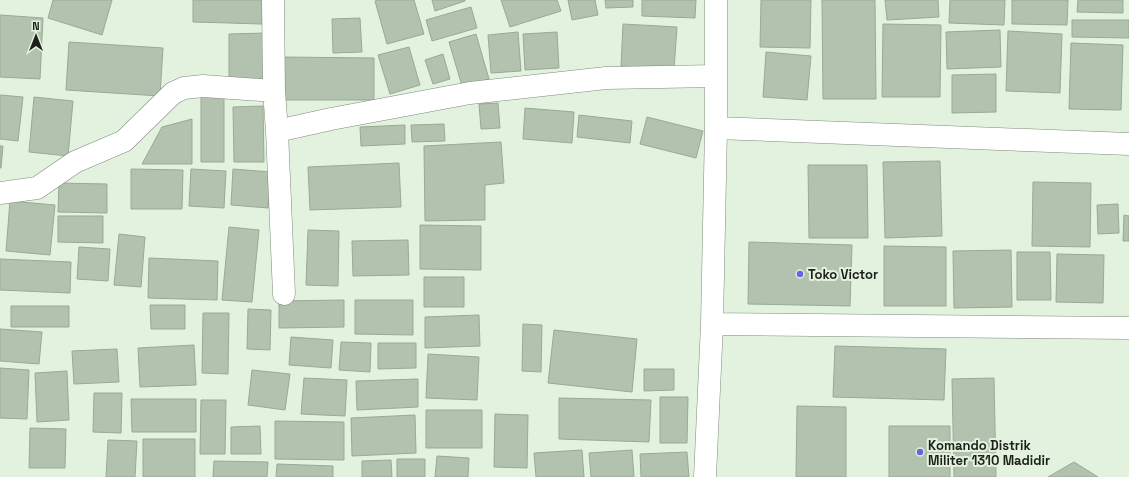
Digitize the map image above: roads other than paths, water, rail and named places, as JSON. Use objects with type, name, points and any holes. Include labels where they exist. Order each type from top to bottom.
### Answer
[{"type":"street","points":[[273,0],[274,91],[284,294]]},
{"type":"street","points":[[705,477],[712,324],[716,128],[716,0]]},
{"type":"street","points":[[277,131],[331,119],[470,93],[606,78],[716,76]]},
{"type":"street","points":[[0,193],[37,188],[75,162],[124,141],[173,93],[184,88],[203,86],[274,91]]},
{"type":"street","points":[[716,128],[1129,144]]},
{"type":"street","points":[[712,324],[1129,328]]},
{"type":"place","name":"Toko Victor","points":[[800,274]]},
{"type":"place","name":"Komando Distrik Militer 1310 Madidir","points":[[920,452]]}]
